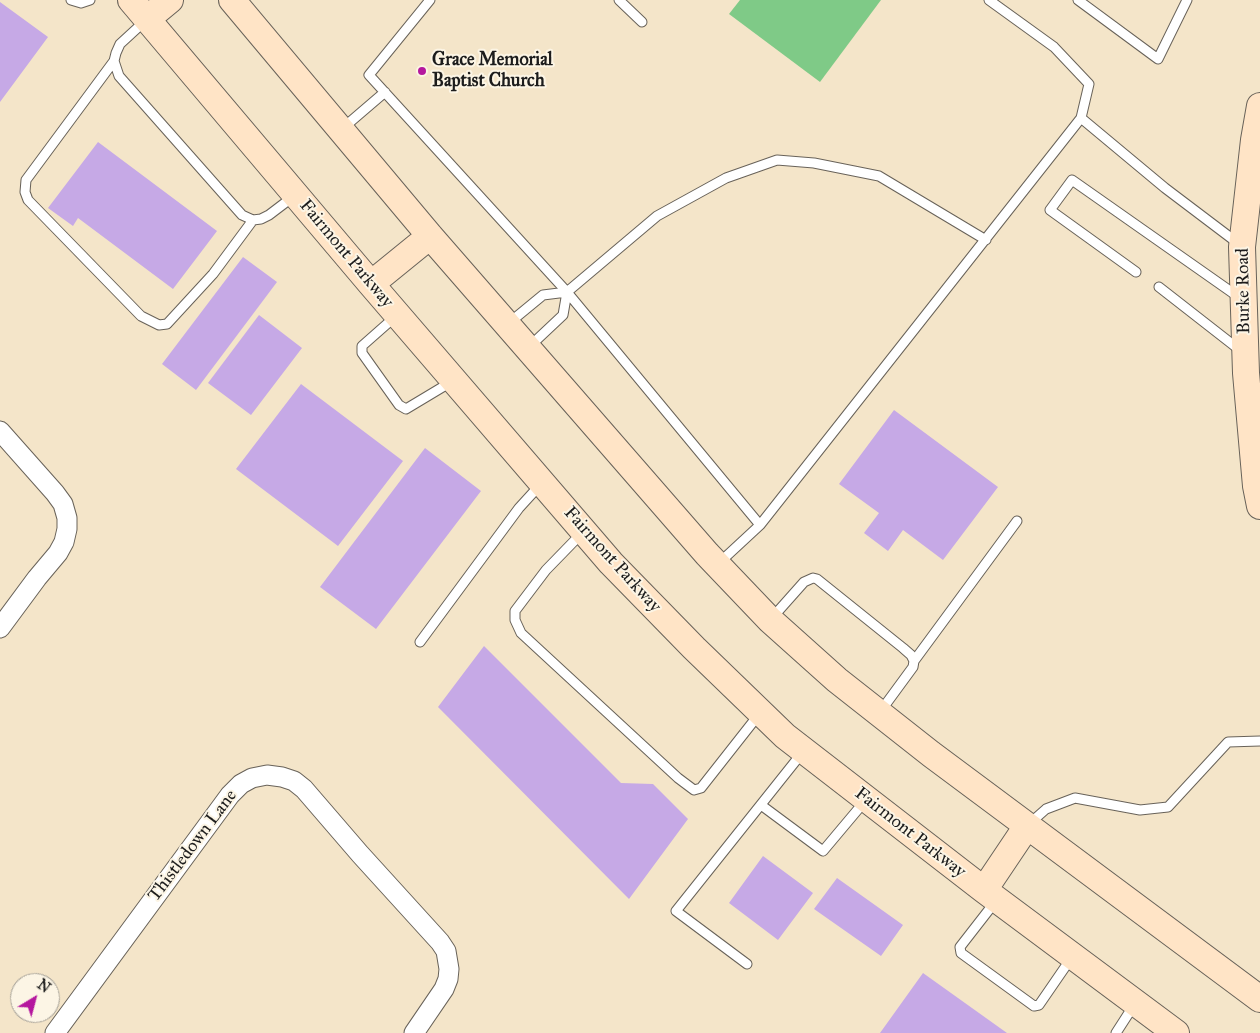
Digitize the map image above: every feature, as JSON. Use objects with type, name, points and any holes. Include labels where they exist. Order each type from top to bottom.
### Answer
[{"type":"main road","points":[[139,10],[170,0]]},
{"type":"main road","points":[[232,0],[430,236],[508,324],[620,456],[717,565],[770,620],[837,680],[931,754],[1260,999]]},
{"type":"main road","name":"Fairmont Parkway","points":[[139,10],[611,563],[687,641],[785,736],[990,895],[1176,1033]]},
{"type":"main road","name":"Burke Road","points":[[1260,106],[1254,140],[1242,247],[1252,301],[1245,355],[1256,486],[1260,506]]},
{"type":"main road","points":[[371,284],[430,236]]},
{"type":"main road","points":[[990,895],[1027,826]]},
{"type":"street","points":[[0,431],[56,493],[63,504],[67,518],[64,542],[58,553],[0,628]]},
{"type":"street","name":"Thistledown Lane","points":[[55,1033],[230,795],[241,784],[252,778],[267,775],[294,781],[304,789],[440,942],[448,958],[448,979],[444,989],[414,1033]]},
{"type":"lane","points":[[71,0],[81,3],[90,0]]},
{"type":"lane","points":[[430,0],[369,75],[567,292],[760,524]]},
{"type":"lane","points":[[619,0],[642,22]]},
{"type":"lane","points":[[717,565],[760,524],[1081,118],[1089,84],[1054,47],[989,0]]},
{"type":"lane","points":[[1078,0],[1158,59],[1187,0]]},
{"type":"lane","points":[[139,10],[120,44],[114,61],[26,180],[25,192],[28,200],[141,316],[159,325],[167,324],[213,274],[253,220]]},
{"type":"lane","points":[[114,61],[120,76],[242,215],[253,220],[261,220],[269,216],[295,195]]},
{"type":"lane","points":[[341,130],[385,92]]},
{"type":"lane","points":[[1081,118],[1165,188],[1242,247]]},
{"type":"lane","points":[[508,324],[543,295],[567,292],[657,216],[726,178],[777,160],[814,163],[879,176],[986,240]]},
{"type":"lane","points":[[1136,272],[1050,210],[1072,180],[1252,301]]},
{"type":"lane","points":[[1159,287],[1245,355]]},
{"type":"lane","points":[[528,348],[563,315],[567,292]]},
{"type":"lane","points":[[398,315],[362,346],[362,353],[399,405],[406,409],[453,380]]},
{"type":"lane","points":[[420,642],[519,508],[542,482]]},
{"type":"lane","points":[[878,713],[910,672],[914,661],[1017,521]]},
{"type":"lane","points":[[584,531],[546,570],[515,611],[515,620],[521,633],[678,778],[694,790],[701,788],[760,712]]},
{"type":"lane","points":[[770,620],[804,582],[813,578],[817,579],[912,655],[914,661]]},
{"type":"lane","points":[[1027,826],[1046,809],[1076,798],[1140,810],[1168,807],[1228,742],[1260,741]]},
{"type":"lane","points":[[747,964],[676,911],[804,750]]},
{"type":"lane","points":[[761,806],[823,851],[867,799]]},
{"type":"lane","points":[[990,895],[960,946],[961,953],[1034,1006],[1039,1005],[1073,956]]},
{"type":"lane","points":[[1116,1033],[1136,1003]]},
{"type":"green space","points":[[740,0],[881,0],[820,82],[729,14]]},
{"type":"building","points":[[0,2],[48,37],[0,102]]},
{"type":"building","points":[[98,142],[217,231],[173,289],[78,218],[73,226],[48,208]]},
{"type":"building","points":[[243,257],[277,282],[196,390],[162,364]]},
{"type":"building","points":[[259,315],[302,348],[251,415],[208,383]]},
{"type":"building","points":[[301,384],[403,461],[338,546],[236,469]]},
{"type":"building","points":[[894,410],[998,487],[943,560],[903,530],[888,551],[864,533],[879,513],[839,484]]},
{"type":"building","points":[[425,448],[481,491],[376,629],[320,587]]},
{"type":"building","points":[[484,646],[621,783],[653,784],[688,819],[629,899],[438,707]]},
{"type":"building","points":[[763,856],[813,893],[778,940],[729,903]]},
{"type":"building","points":[[837,878],[903,925],[881,956],[814,909]]},
{"type":"building","points":[[923,973],[1007,1033],[880,1033]]},
{"type":"place","name":"Grace Memorial Baptist Church","points":[[422,71]]}]
